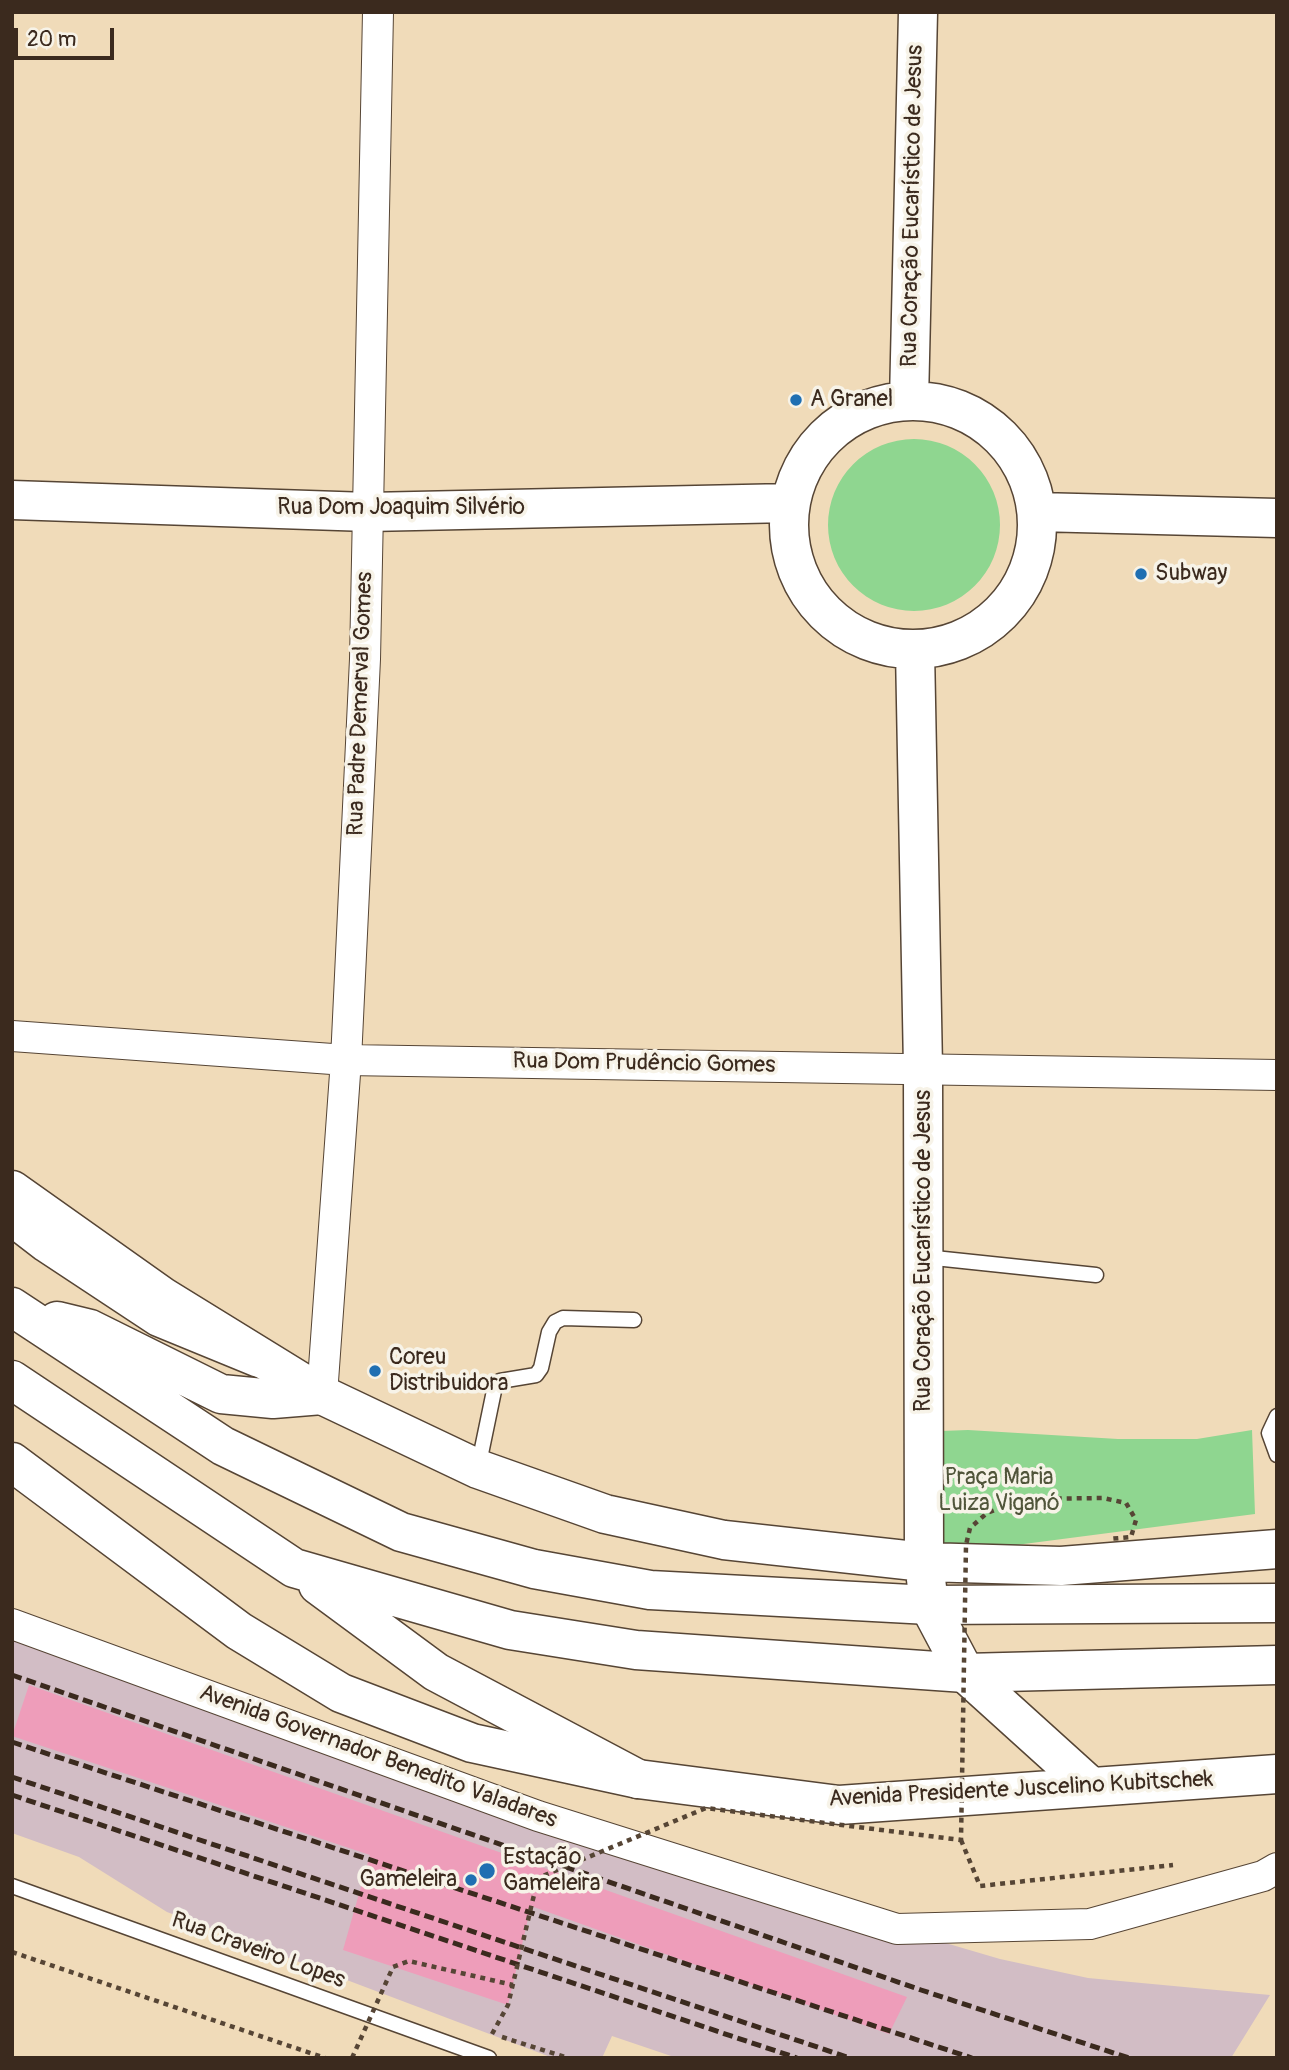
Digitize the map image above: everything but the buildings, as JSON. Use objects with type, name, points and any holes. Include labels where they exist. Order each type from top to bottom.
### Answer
[{"type":"main road","name":"Rua Coração Eucarístico de Jesus","points":[[909,401],[918,12]]},
{"type":"main road","points":[[909,401],[945,405],[979,420],[1007,444],[1027,475],[1037,512],[1035,553],[1020,592],[992,623],[956,643],[915,650],[879,645],[846,630],[818,606],[799,575],[789,539],[790,503],[805,463],[831,431],[867,409],[909,401]]},
{"type":"main road","name":"Rua Dom Joaquim Silvério","points":[[12,500],[368,512],[790,503]]},
{"type":"main road","points":[[1037,512],[1277,519]]},
{"type":"main road","name":"Rua Coração Eucarístico de Jesus","points":[[915,650],[923,1068],[924,1562],[929,1605],[965,1673],[1090,1786]]},
{"type":"main road","points":[[12,1190],[163,1297],[322,1395],[478,1469],[605,1514],[724,1540],[924,1562],[1061,1566],[1277,1549]]},
{"type":"main road","points":[[12,1216],[47,1243],[159,1317],[258,1358]]},
{"type":"main road","points":[[15,1309],[90,1329],[221,1394],[273,1399],[322,1395]]},
{"type":"main road","points":[[15,1309],[223,1446],[401,1532],[534,1569],[650,1590],[929,1605],[1277,1603]]},
{"type":"main road","points":[[12,1380],[294,1567],[436,1672],[638,1779]]},
{"type":"main road","name":"Avenida Presidente Juscelino Kubitschek","points":[[12,1462],[239,1631],[341,1693],[472,1743],[638,1779],[839,1805],[1277,1774]]},
{"type":"main road","points":[[294,1567],[510,1630],[636,1650],[965,1673],[1277,1665]]},
{"type":"street","name":"Rua Padre Demerval Gomes","points":[[322,1395],[346,1060],[365,659],[378,12]]},
{"type":"street","name":"Rua Dom Prudêncio Gomes","points":[[12,1035],[346,1060],[1277,1075]]},
{"type":"street","name":"Avenida Governador Benedito Valadares","points":[[12,1623],[538,1816],[897,1929],[1090,1924],[1263,1876],[1277,1868]]},
{"type":"lane","points":[[924,1256],[1096,1275]]},
{"type":"lane","points":[[478,1469],[495,1386],[500,1381],[536,1375],[541,1368],[549,1332],[555,1322],[563,1318],[634,1320]]},
{"type":"lane","points":[[1277,1416],[1269,1433],[1277,1455]]},
{"type":"lane","name":"Rua Craveiro Lopes","points":[[12,1886],[489,2058]]},
{"type":"path","points":[[1109,1539],[1131,1537],[1136,1520],[1126,1503],[1102,1498],[1025,1499],[987,1513],[970,1528],[966,1545],[961,1840],[981,1886],[1181,1865]]},
{"type":"path","points":[[568,2058],[492,2034],[508,2005],[538,1878],[706,1808],[961,1840]]},
{"type":"path","points":[[12,1952],[325,2058]]},
{"type":"path","points":[[352,2058],[393,1967],[409,1961],[513,1985]]},
{"type":"shaded area","points":[[12,1625],[891,1927],[1000,1959],[1088,1978],[1270,1995],[1231,2058],[677,2058],[612,2036],[602,2058],[553,2058],[167,1912],[79,1857],[12,1833]]},
{"type":"green space","points":[[914,439],[947,445],[975,464],[994,492],[1000,525],[994,558],[975,586],[947,605],[914,611],[881,605],[853,586],[834,558],[828,525],[834,492],[853,464],[881,445]]},
{"type":"green space","name":"Praça Maria Luiza Viganó","points":[[968,1430],[1118,1439],[1197,1439],[1252,1430],[1255,1514],[939,1555],[941,1431]]},
{"type":"railway","points":[[12,1675],[921,1990],[1129,2058]]},
{"type":"railway","points":[[12,1742],[972,2058]]},
{"type":"railway","points":[[12,1777],[850,2058]]},
{"type":"railway","points":[[12,1795],[797,2058]]},
{"type":"place","name":"A Granel","points":[[796,400]]},
{"type":"place","name":"Subway","points":[[1141,574]]},
{"type":"place","name":"Coreu Distribuidora","points":[[375,1371]]},
{"type":"place","name":"Estação Gameleira","points":[[487,1871]]},
{"type":"place","name":"Gameleira","points":[[471,1880]]}]
